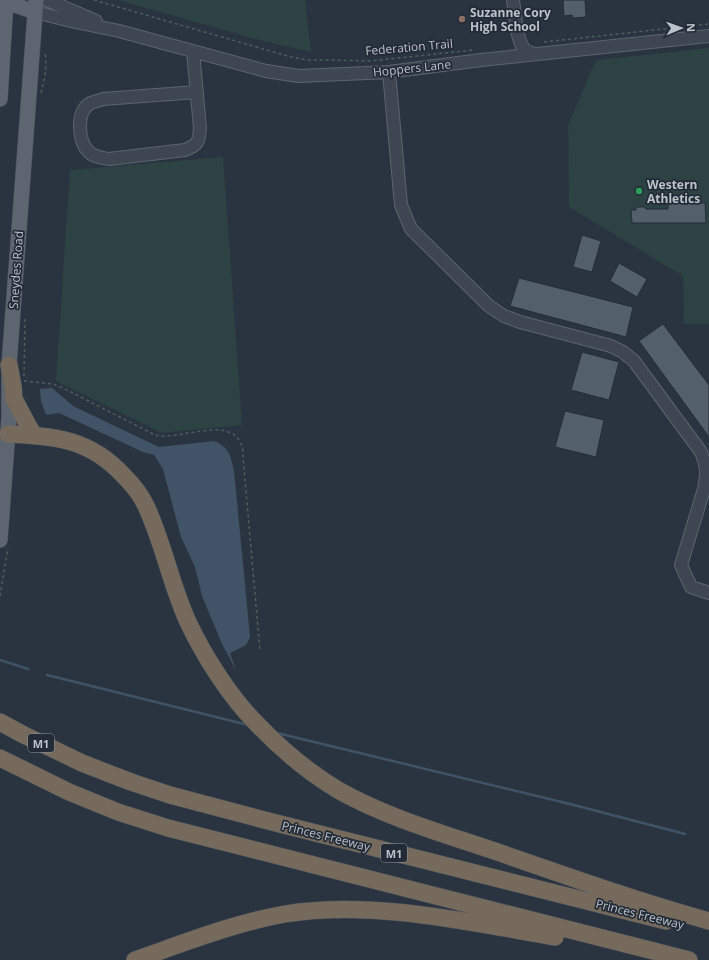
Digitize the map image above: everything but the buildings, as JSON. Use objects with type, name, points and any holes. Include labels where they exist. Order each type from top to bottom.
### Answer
[{"type":"highway","points":[[9,365],[14,386],[14,399],[30,430],[35,436]]},
{"type":"highway","points":[[4,434],[57,438],[84,446],[103,456],[134,486],[146,505],[188,622],[216,671],[233,698],[255,722],[276,743],[307,769],[338,789],[388,814],[657,907],[709,921]]},
{"type":"highway","name":"Princes Freeway","points":[[0,722],[82,763],[170,795],[276,823],[709,931]]},
{"type":"highway","points":[[0,758],[69,792],[118,812],[168,828],[685,959]]},
{"type":"highway","points":[[135,960],[238,926],[285,914],[334,909],[381,910],[463,921],[685,959]]},
{"type":"main road","points":[[0,100],[10,1],[35,6]]},
{"type":"main road","name":"Sneydes Road","points":[[0,540],[4,434],[35,6]]},
{"type":"street","name":"Hoppers Lane","points":[[47,0],[119,31]]},
{"type":"street","points":[[512,0],[520,39],[526,50],[534,54]]},
{"type":"street","name":"Hoppers Lane","points":[[35,6],[72,22],[119,31],[266,71],[299,76],[389,72],[479,55],[534,54],[709,36]]},
{"type":"street","points":[[479,55],[512,50],[520,39]]},
{"type":"street","points":[[193,51],[197,92],[200,128],[199,139],[194,147],[185,150],[109,159],[89,153],[82,143],[80,129],[81,112],[89,104],[103,99],[197,92]]},
{"type":"street","points":[[389,72],[401,205],[411,229],[489,306],[504,316],[520,322],[611,346],[623,352],[634,361],[705,452],[705,484],[681,565],[691,588],[709,593]]},
{"type":"path","name":"Federation Trail","points":[[94,0],[291,57],[307,60],[370,61],[479,55]]},
{"type":"path","points":[[520,39],[709,24]]},
{"type":"path","points":[[24,381],[53,384],[63,388],[154,435],[166,436],[213,430],[225,430],[237,436],[241,443],[244,457],[260,651]]},
{"type":"green space","points":[[118,0],[305,0],[311,52],[259,40]]},
{"type":"green space","name":"Western Athletics","points":[[709,48],[709,324],[684,324],[683,276],[569,207],[568,125],[596,60]]},
{"type":"green space","points":[[223,157],[242,425],[162,433],[56,381],[70,170]]},
{"type":"water","points":[[52,388],[73,406],[159,447],[214,441],[223,446],[228,452],[234,470],[250,637],[246,645],[230,653],[236,670],[222,644],[202,596],[195,567],[181,537],[163,469],[154,455],[143,452],[59,413],[46,415],[41,401],[40,389]]},
{"type":"waterway","points":[[0,660],[28,669]]},
{"type":"waterway","points":[[47,675],[248,725]]},
{"type":"waterway","points":[[277,733],[570,804],[685,834]]},
{"type":"place","name":"Suzanne Cory High School","points":[[462,19]]},
{"type":"place","name":"Western Athletics","points":[[639,191]]}]
